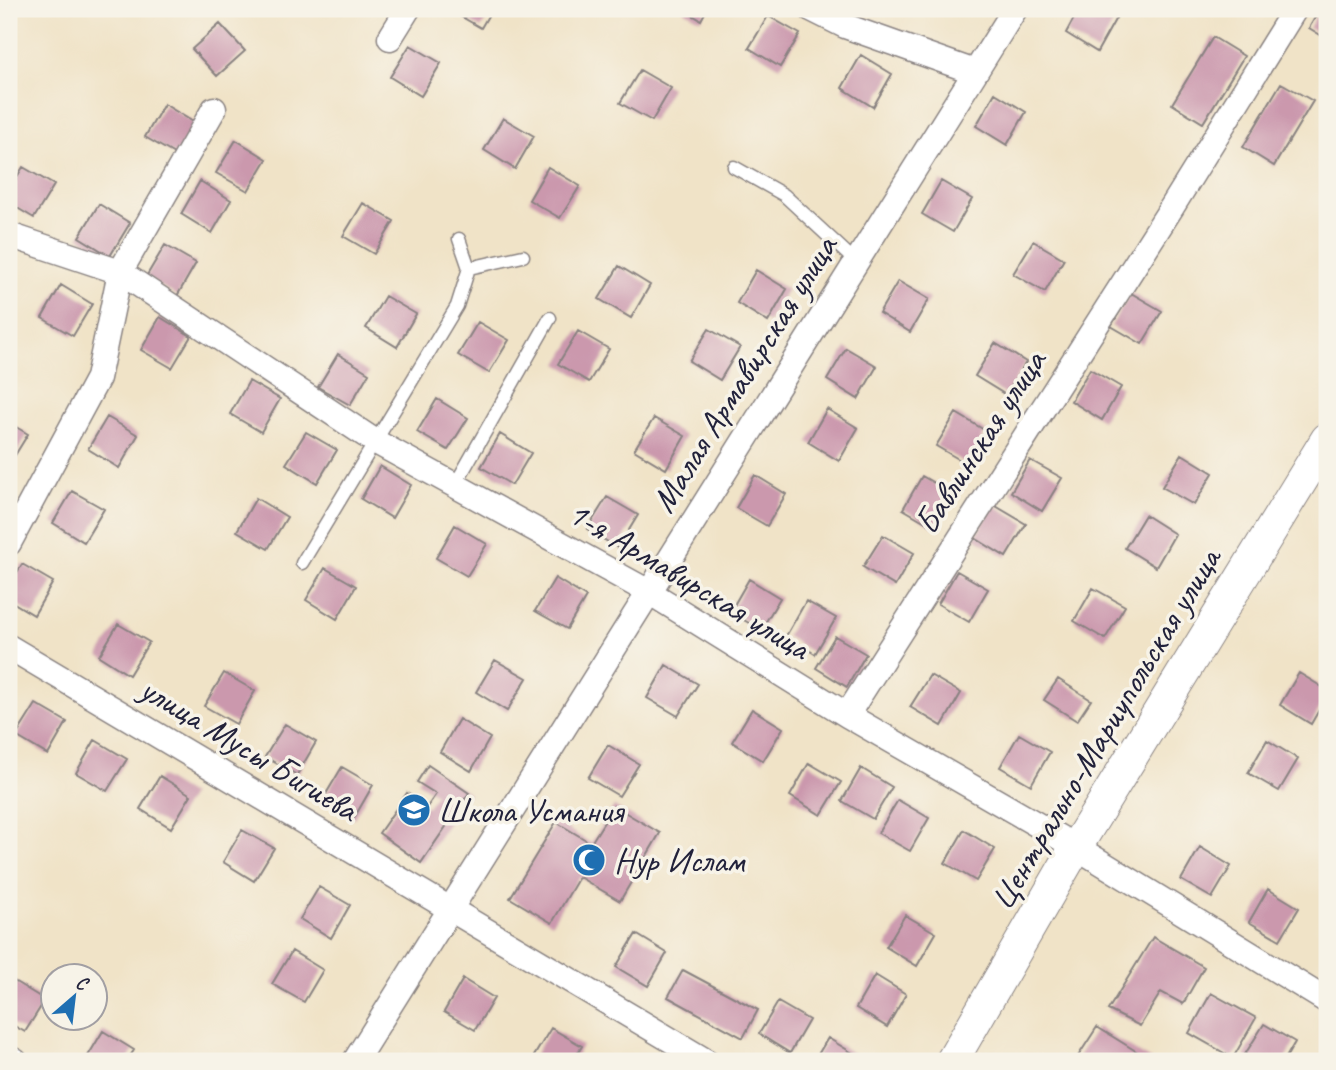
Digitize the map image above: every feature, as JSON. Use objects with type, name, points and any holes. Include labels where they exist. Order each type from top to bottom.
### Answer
[{"type":"street","points":[[390,38],[408,9]]},
{"type":"street","points":[[811,9],[845,26],[975,72]]},
{"type":"street","name":"Малая Армавирская улица","points":[[355,1061],[1015,9]]},
{"type":"street","name":"Бавлинская улица","points":[[847,715],[1295,9]]},
{"type":"street","points":[[9,543],[98,378],[120,272],[214,109]]},
{"type":"street","name":"1-я Армавирская улица","points":[[9,235],[120,272],[376,442],[649,592],[847,715],[1076,848],[1327,1000]]},
{"type":"street","name":"Центрально-Мариупольская улица","points":[[952,1061],[1076,848],[1325,447]]},
{"type":"street","name":"улица Мусы Бигиева","points":[[9,647],[706,1061]]},
{"type":"street","points":[[9,1058],[15,1061]]},
{"type":"lane","points":[[734,167],[784,195],[856,262]]},
{"type":"lane","points":[[302,563],[457,306],[469,268],[459,239]]},
{"type":"lane","points":[[469,268],[523,256]]},
{"type":"lane","points":[[455,485],[551,318]]},
{"type":"building","points":[[448,9],[492,9],[481,28]]},
{"type":"building","points":[[682,9],[707,9],[701,20]]},
{"type":"building","points":[[1079,9],[1121,9],[1097,52],[1066,33]]},
{"type":"building","points":[[1320,9],[1327,9],[1327,39],[1309,28]]},
{"type":"building","points":[[768,16],[800,34],[780,67],[749,48]]},
{"type":"building","points":[[220,24],[245,51],[217,76],[192,49]]},
{"type":"building","points":[[1213,37],[1244,56],[1203,123],[1172,104]]},
{"type":"building","points":[[410,45],[441,63],[421,96],[390,77]]},
{"type":"building","points":[[861,55],[892,74],[873,107],[842,88]]},
{"type":"building","points":[[640,70],[671,88],[652,121],[620,103]]},
{"type":"building","points":[[1281,83],[1313,101],[1274,166],[1243,147]]},
{"type":"building","points":[[995,93],[1026,112],[1007,145],[976,126]]},
{"type":"building","points":[[164,104],[195,123],[176,155],[145,137]]},
{"type":"building","points":[[503,118],[534,136],[515,169],[484,150]]},
{"type":"building","points":[[236,140],[267,159],[248,191],[216,173]]},
{"type":"building","points":[[23,167],[54,185],[34,218],[9,203],[9,190]]},
{"type":"building","points":[[548,167],[580,186],[560,218],[529,200]]},
{"type":"building","points":[[200,181],[231,200],[212,233],[181,214]]},
{"type":"building","points":[[941,181],[972,199],[953,232],[922,214]]},
{"type":"building","points":[[363,203],[394,221],[374,254],[343,236]]},
{"type":"building","points":[[99,204],[130,223],[110,256],[79,237]]},
{"type":"building","points":[[1033,241],[1064,259],[1045,292],[1013,274]]},
{"type":"building","points":[[165,245],[196,263],[177,296],[146,277]]},
{"type":"building","points":[[619,266],[650,285],[631,318],[599,299]]},
{"type":"building","points":[[756,270],[787,289],[768,322],[737,303]]},
{"type":"building","points":[[898,281],[929,299],[910,332],[879,313]]},
{"type":"building","points":[[61,285],[92,304],[73,336],[42,318]]},
{"type":"building","points":[[1131,293],[1162,311],[1142,344],[1111,326]]},
{"type":"building","points":[[385,296],[416,314],[397,347],[366,328]]},
{"type":"building","points":[[160,317],[191,336],[172,368],[141,350]]},
{"type":"building","points":[[478,322],[509,340],[489,373],[458,355]]},
{"type":"building","points":[[709,329],[740,347],[720,380],[689,361]]},
{"type":"building","points":[[578,331],[609,349],[589,382],[558,364]]},
{"type":"building","points":[[995,343],[1026,362],[1006,395],[975,376]]},
{"type":"building","points":[[846,348],[877,366],[858,399],[827,380]]},
{"type":"building","points":[[338,354],[369,373],[350,405],[318,387]]},
{"type":"building","points":[[1090,369],[1121,387],[1102,420],[1071,401]]},
{"type":"building","points":[[249,381],[280,399],[261,432],[230,414]]},
{"type":"building","points":[[437,399],[468,418],[448,450],[417,432]]},
{"type":"building","points":[[827,409],[858,428],[839,461],[808,442]]},
{"type":"building","points":[[956,413],[986,431],[967,464],[936,446]]},
{"type":"building","points":[[107,417],[138,435],[119,468],[88,449]]},
{"type":"building","points":[[654,418],[685,436],[666,469],[634,450]]},
{"type":"building","points":[[9,423],[28,434],[9,465]]},
{"type":"building","points":[[306,432],[337,450],[317,483],[286,464]]},
{"type":"building","points":[[500,434],[531,453],[512,485],[481,467]]},
{"type":"building","points":[[1182,454],[1213,473],[1194,505],[1162,487]]},
{"type":"building","points":[[1030,460],[1062,478],[1042,511],[1011,492]]},
{"type":"building","points":[[380,466],[411,485],[392,518],[361,499]]},
{"type":"building","points":[[755,475],[786,494],[767,526],[736,508]]},
{"type":"building","points":[[922,476],[953,494],[934,527],[903,509]]},
{"type":"building","points":[[72,491],[104,509],[84,542],[53,523]]},
{"type":"building","points":[[607,497],[638,515],[618,548],[587,529]]},
{"type":"building","points":[[256,498],[287,517],[268,549],[237,531]]},
{"type":"building","points":[[994,505],[1026,524],[1006,557],[975,538]]},
{"type":"building","points":[[1145,515],[1175,534],[1156,567],[1125,548]]},
{"type":"building","points":[[455,525],[487,544],[467,576],[436,558]]},
{"type":"building","points":[[883,535],[914,553],[895,586],[863,567]]},
{"type":"building","points":[[22,564],[53,582],[34,615],[9,600],[9,586]]},
{"type":"building","points":[[325,568],[356,586],[337,619],[306,600]]},
{"type":"building","points":[[957,571],[988,589],[969,622],[938,604]]},
{"type":"building","points":[[555,578],[586,597],[567,629],[535,611]]},
{"type":"building","points":[[749,579],[780,598],[761,630],[730,612]]},
{"type":"building","points":[[1093,588],[1125,606],[1105,639],[1074,621]]},
{"type":"building","points":[[806,601],[836,618],[815,654],[786,636]]},
{"type":"building","points":[[118,624],[149,642],[129,675],[99,656]]},
{"type":"building","points":[[835,636],[866,654],[847,687],[816,668]]},
{"type":"building","points":[[495,660],[527,678],[507,711],[476,692]]},
{"type":"building","points":[[666,665],[698,684],[678,716],[647,698]]},
{"type":"building","points":[[224,673],[255,691],[236,724],[204,706]]},
{"type":"building","points":[[1299,673],[1327,690],[1327,696],[1311,724],[1280,705]]},
{"type":"building","points":[[930,675],[961,693],[942,726],[910,707]]},
{"type":"building","points":[[1058,679],[1091,700],[1077,721],[1044,700]]},
{"type":"building","points":[[36,704],[67,722],[48,755],[16,736]]},
{"type":"building","points":[[752,709],[783,728],[763,761],[732,742]]},
{"type":"building","points":[[459,719],[490,738],[471,771],[440,752]]},
{"type":"building","points":[[285,724],[316,742],[297,775],[265,757]]},
{"type":"building","points":[[1019,734],[1050,752],[1031,785],[1000,767]]},
{"type":"building","points":[[95,740],[127,759],[107,791],[76,773]]},
{"type":"building","points":[[1267,740],[1298,759],[1279,791],[1248,773]]},
{"type":"building","points":[[608,745],[639,764],[619,796],[588,778]]},
{"type":"building","points":[[809,763],[841,782],[821,815],[790,796]]},
{"type":"building","points":[[428,765],[469,793],[421,863],[379,833],[407,793],[427,807],[436,794],[417,782]]},
{"type":"building","points":[[342,767],[373,785],[354,818],[323,799]]},
{"type":"building","points":[[861,768],[892,787],[873,819],[842,801]]},
{"type":"building","points":[[160,776],[191,795],[171,828],[140,809]]},
{"type":"building","points":[[898,800],[929,818],[910,851],[878,833]]},
{"type":"building","name":"Нур Ислам","points":[[614,806],[660,833],[620,901],[579,877],[552,923],[510,898],[556,822],[591,843]]},
{"type":"building","points":[[242,830],[274,848],[254,881],[223,862]]},
{"type":"building","points":[[964,830],[995,849],[976,881],[945,863]]},
{"type":"building","points":[[1200,847],[1231,866],[1212,898],[1181,880]]},
{"type":"building","points":[[319,887],[350,905],[331,938],[300,919]]},
{"type":"building","points":[[1268,889],[1299,908],[1280,940],[1249,922]]},
{"type":"building","points":[[905,915],[936,933],[917,966],[886,947]]},
{"type":"building","points":[[636,934],[667,953],[648,986],[616,967]]},
{"type":"building","points":[[1153,937],[1204,967],[1183,1004],[1161,992],[1140,1026],[1108,1010]]},
{"type":"building","points":[[292,951],[323,970],[304,1002],[272,984]]},
{"type":"building","points":[[683,970],[758,1010],[743,1038],[668,997]]},
{"type":"building","points":[[875,975],[906,994],[887,1027],[856,1008]]},
{"type":"building","points":[[463,979],[494,998],[475,1030],[444,1012]]},
{"type":"building","points":[[14,981],[38,996],[38,1011],[25,1032],[9,1023],[9,989]]},
{"type":"building","points":[[1211,993],[1256,1018],[1233,1058],[1189,1033]]},
{"type":"building","points":[[778,1002],[809,1020],[790,1053],[759,1034]]},
{"type":"building","points":[[1264,1024],[1295,1042],[1284,1061],[1253,1061],[1244,1056]]},
{"type":"building","points":[[1097,1027],[1152,1061],[1075,1061]]},
{"type":"building","points":[[551,1028],[582,1046],[573,1061],[531,1061]]},
{"type":"building","points":[[102,1032],[134,1050],[127,1061],[85,1061]]},
{"type":"building","points":[[828,1038],[859,1057],[856,1061],[814,1061]]},
{"type":"place","name":"Школа Усмания","points":[[414,810]]},
{"type":"place","name":"Нур Ислам","points":[[589,860]]}]
